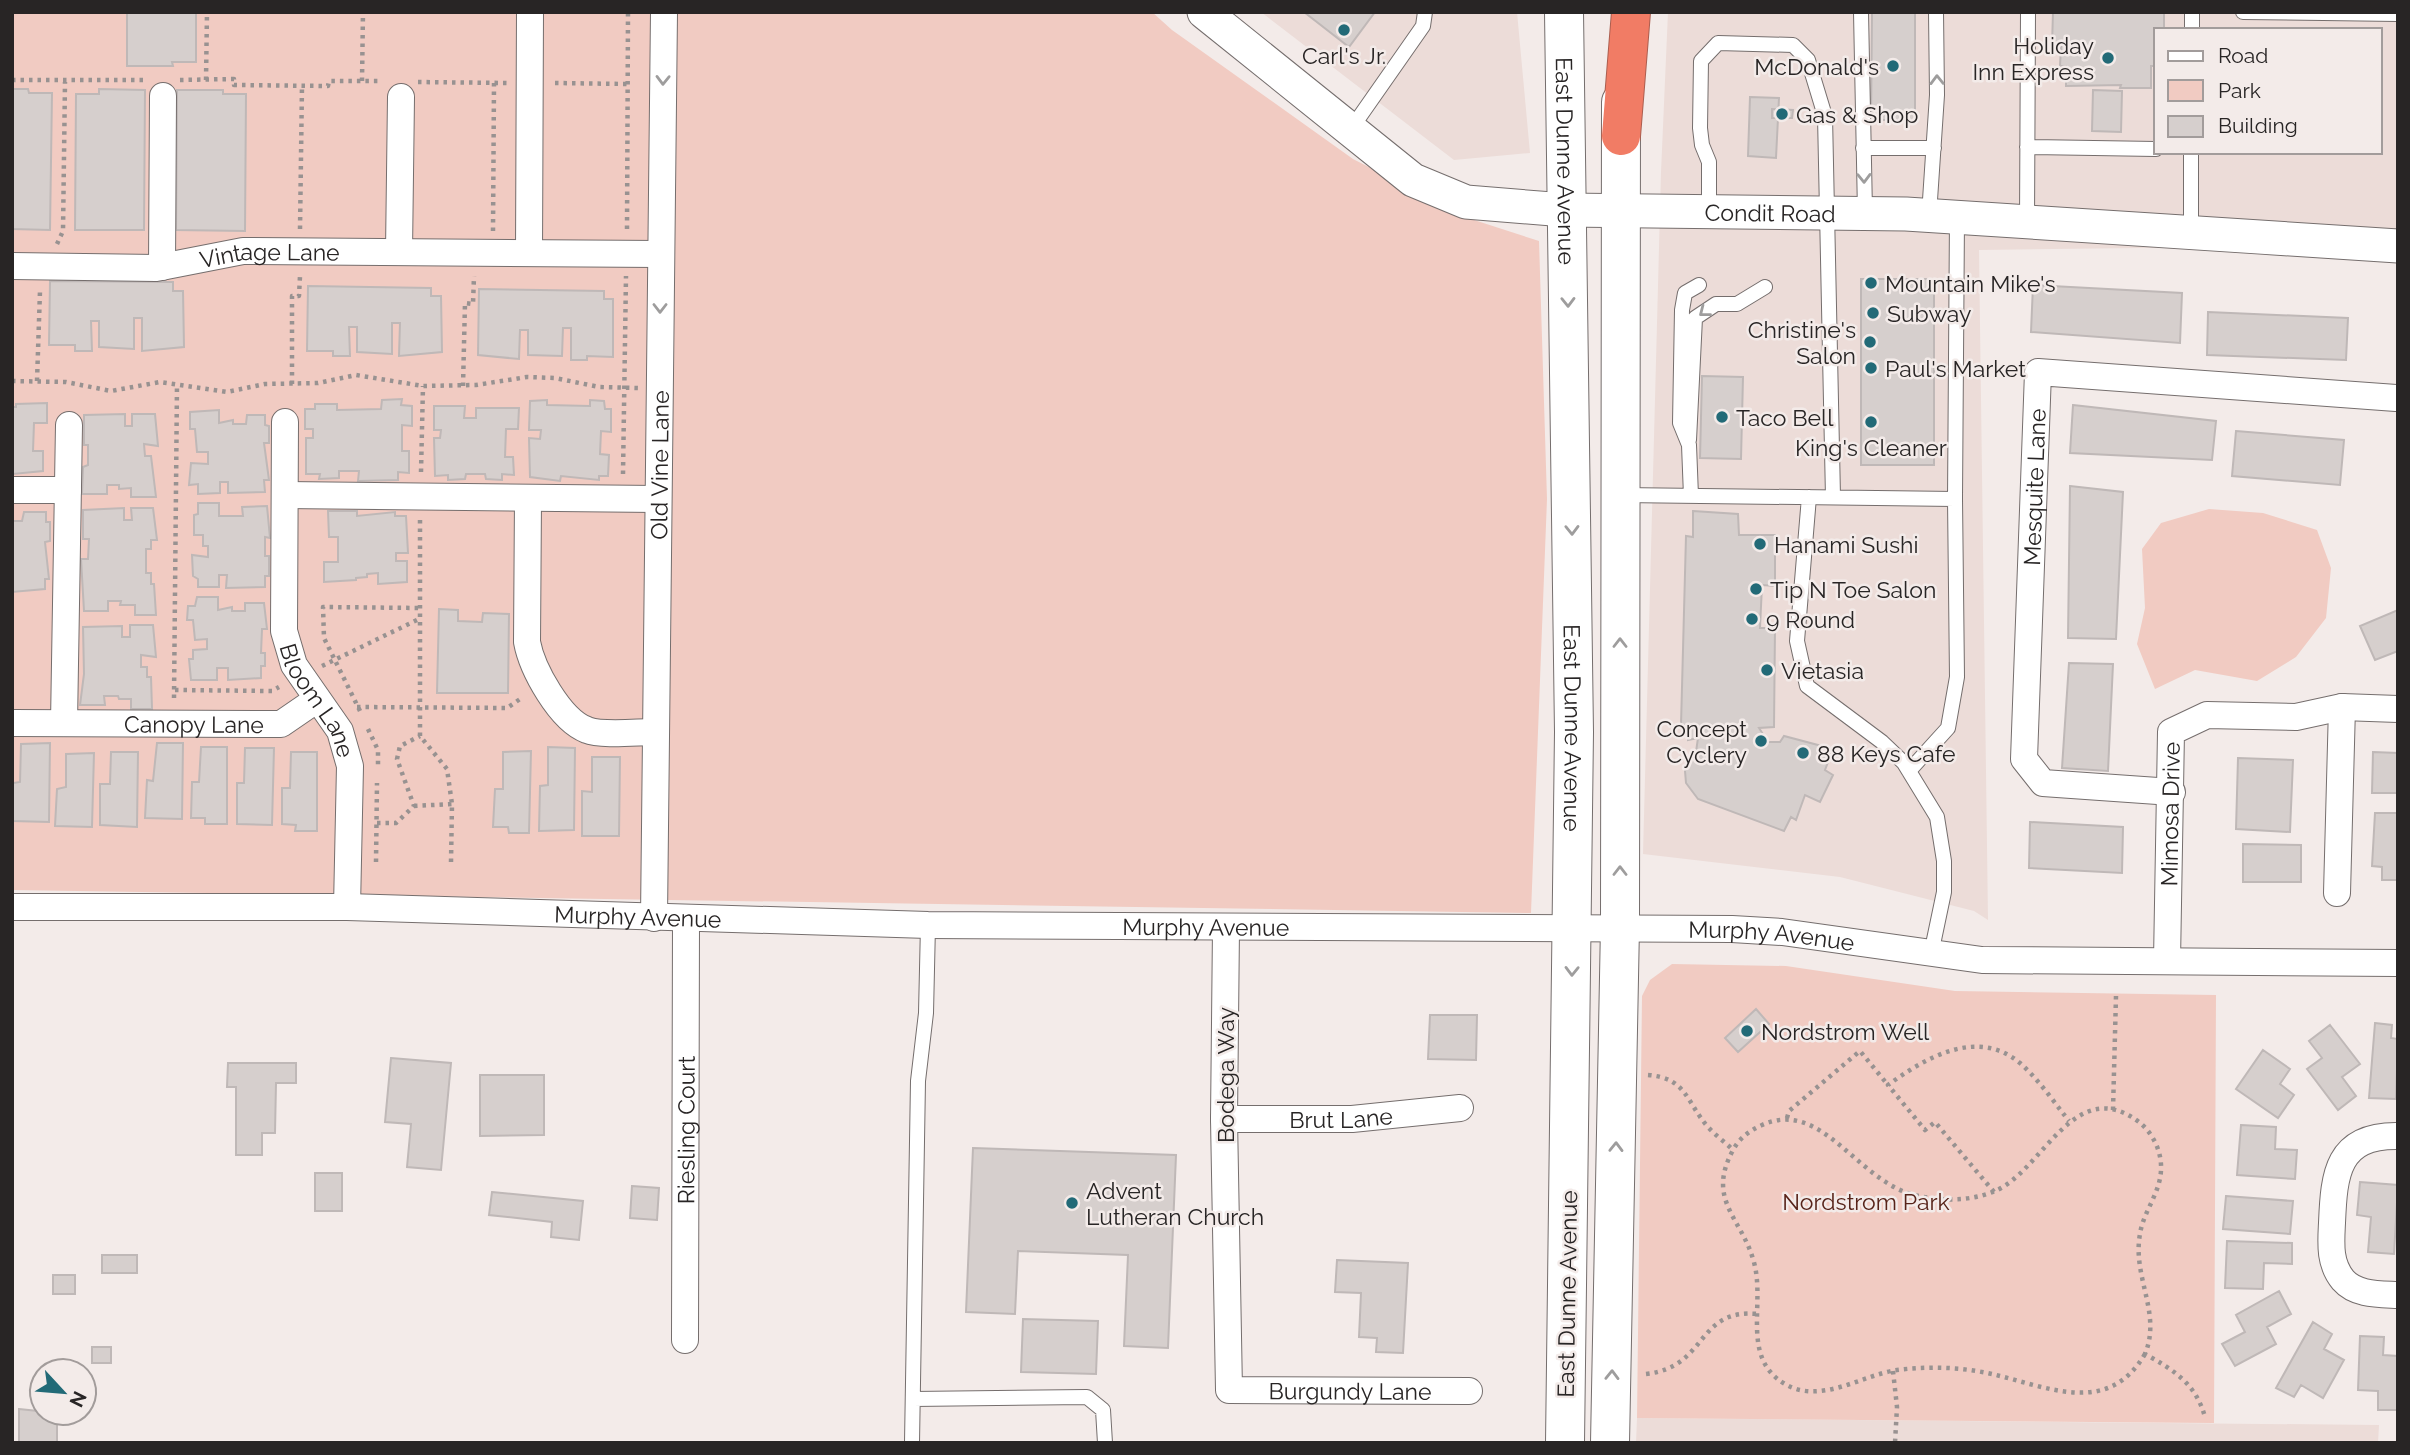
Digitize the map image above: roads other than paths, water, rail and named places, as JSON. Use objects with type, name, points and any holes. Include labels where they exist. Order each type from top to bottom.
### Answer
[{"type":"highway","points":[[1621,136],[1631,12]]},
{"type":"main road","name":"East Dunne Avenue","points":[[1564,12],[1574,732],[1565,1443]]},
{"type":"main road","name":"East Dunne Avenue","points":[[1610,1443],[1620,926],[1620,12]]},
{"type":"street","points":[[529,252],[530,12]]},
{"type":"street","name":"Old Vine Lane","points":[[654,918],[664,12]]},
{"type":"street","name":"Condit Road","points":[[1217,16],[1413,180],[1466,202],[1565,210],[1865,212],[2398,246]]},
{"type":"street","points":[[162,267],[164,85]]},
{"type":"street","points":[[399,251],[401,87]]},
{"type":"street","name":"Vintage Lane","points":[[12,266],[162,267],[243,251],[660,254]]},
{"type":"street","name":"Mesquite Lane","points":[[2172,792],[2042,783],[2024,759],[2038,372],[2397,396]]},
{"type":"street","name":"Bloom Lane","points":[[285,422],[284,631],[294,665],[340,731],[350,765],[347,907]]},
{"type":"street","points":[[64,723],[69,425]]},
{"type":"street","points":[[12,490],[68,490]]},
{"type":"street","points":[[285,495],[657,499]]},
{"type":"street","points":[[528,499],[527,642],[530,662],[567,718],[589,731],[654,732]]},
{"type":"street","name":"Canopy Lane","points":[[12,723],[281,724],[316,700]]},
{"type":"street","points":[[2337,892],[2342,707]]},
{"type":"street","name":"Mimosa Drive","points":[[2167,961],[2171,732],[2207,715],[2295,717],[2342,707],[2398,709]]},
{"type":"street","name":"Murphy Avenue","points":[[12,907],[347,907],[686,920],[928,925],[1226,928],[1620,926],[1782,932],[1982,960],[2398,963]]},
{"type":"street","name":"Riesling Court","points":[[685,1340],[686,920]]},
{"type":"street","name":"Bodega Way","points":[[1226,928],[1223,1119],[1229,1390]]},
{"type":"street","name":"Brut Lane","points":[[1223,1119],[1352,1119],[1460,1108]]},
{"type":"street","points":[[2398,1136],[2368,1140],[2344,1157],[2335,1171],[2331,1252],[2343,1281],[2355,1289],[2366,1293],[2398,1295]]},
{"type":"street","name":"Burgundy Lane","points":[[1229,1390],[1469,1391]]},
{"type":"lane","points":[[1351,129],[1423,26],[1425,12]]},
{"type":"lane","points":[[1861,12],[1865,212]]},
{"type":"lane","points":[[1862,73],[1867,60],[1868,12]]},
{"type":"lane","points":[[1909,771],[1948,728],[1958,677],[1955,499],[1943,216],[1934,148],[1937,95],[1936,12]]},
{"type":"lane","points":[[2027,222],[2028,12]]},
{"type":"lane","points":[[2243,12],[2398,14]]},
{"type":"lane","points":[[1709,210],[1709,162],[1702,145],[1700,128],[1701,61],[1718,43],[1793,45],[1808,60],[1825,116],[1832,497]]},
{"type":"lane","points":[[2027,147],[2154,149]]},
{"type":"lane","points":[[1863,148],[1934,148]]},
{"type":"lane","points":[[2191,154],[2191,233]]},
{"type":"lane","points":[[1689,445],[1680,424],[1682,310],[1685,293],[1699,285]]},
{"type":"lane","points":[[1692,496],[1689,445],[1695,318],[1716,304],[1737,304],[1765,287]]},
{"type":"lane","points":[[1621,495],[1955,499]]},
{"type":"lane","points":[[1809,497],[1797,641],[1807,686],[1882,742],[1909,771],[1937,817],[1944,861],[1944,892],[1931,954]]},
{"type":"lane","points":[[912,1443],[918,1081],[926,1013],[928,925]]},
{"type":"lane","points":[[913,1399],[1087,1397],[1103,1410],[1105,1443]]},
{"type":"place","name":"Carl's Jr.","points":[[1344,30]]},
{"type":"place","name":"Holiday Inn Express","points":[[2108,58]]},
{"type":"place","name":"McDonald's","points":[[1893,66]]},
{"type":"place","name":"Gas & Shop","points":[[1782,114]]},
{"type":"place","name":"Mountain Mike's","points":[[1871,283]]},
{"type":"place","name":"Subway","points":[[1873,313]]},
{"type":"place","name":"Christine's Salon","points":[[1870,342]]},
{"type":"place","name":"Paul's Market","points":[[1871,368]]},
{"type":"place","name":"Taco Bell","points":[[1722,417]]},
{"type":"place","name":"King's Cleaner","points":[[1871,422]]},
{"type":"place","name":"Hanami Sushi","points":[[1760,544]]},
{"type":"place","name":"Tip N Toe Salon","points":[[1756,589]]},
{"type":"place","name":"9 Round","points":[[1752,619]]},
{"type":"place","name":"Vietasia","points":[[1767,670]]},
{"type":"place","name":"Concept Cyclery","points":[[1761,741]]},
{"type":"place","name":"88 Keys Cafe","points":[[1803,753]]},
{"type":"place","name":"Nordstrom Well","points":[[1747,1031]]},
{"type":"place","name":"Advent Lutheran Church","points":[[1072,1203]]},
{"type":"park label","name":"Nordstrom Park","points":[[1866,1201]]}]
